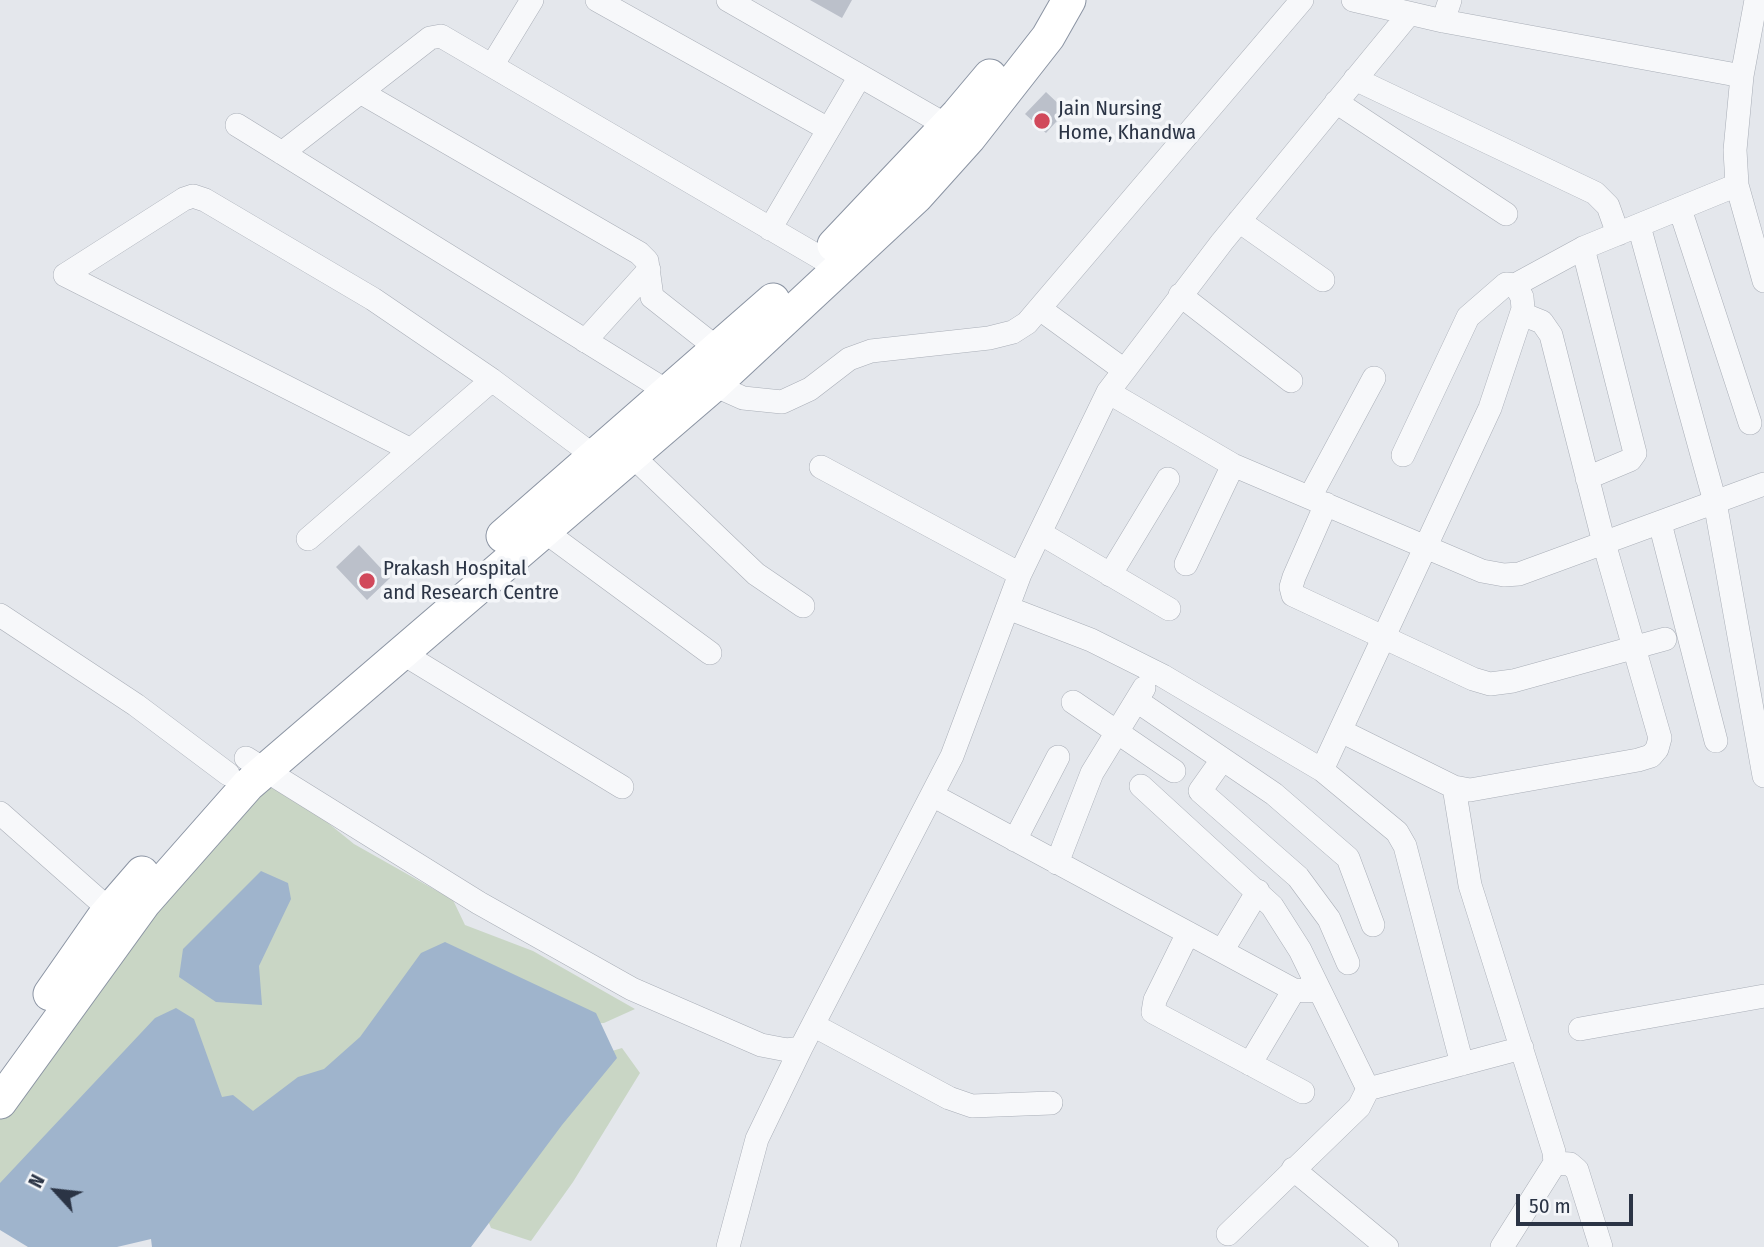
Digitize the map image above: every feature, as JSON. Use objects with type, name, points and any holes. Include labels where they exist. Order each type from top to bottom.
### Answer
[{"type":"highway","points":[[1029,44],[1047,0]]},
{"type":"highway","points":[[246,768],[402,653],[613,451],[691,394],[830,263],[958,132],[1029,44],[1069,0]]},
{"type":"highway","points":[[691,394],[718,349],[830,263]]},
{"type":"highway","points":[[0,1065],[119,917],[246,768],[534,524]]},
{"type":"highway","points":[[0,1102],[119,917]]},
{"type":"street","points":[[493,64],[531,0]]},
{"type":"street","points":[[597,0],[828,129]]},
{"type":"street","points":[[728,0],[958,132]]},
{"type":"street","points":[[237,125],[585,341],[691,394],[782,402],[810,388],[849,359],[871,351],[989,338],[1013,332],[1040,309],[1097,237],[1302,0]]},
{"type":"street","points":[[1353,0],[1409,14],[1446,10],[1750,75]]},
{"type":"street","points":[[1756,0],[1750,75],[1735,150],[1737,185],[1764,281]]},
{"type":"street","points":[[728,1247],[757,1139],[952,756],[1020,574],[1108,392],[1180,295],[1409,14]]},
{"type":"street","points":[[282,153],[430,38],[438,35],[447,37],[830,263]]},
{"type":"street","points":[[770,229],[860,76]]},
{"type":"street","points":[[1355,79],[1595,193],[1629,230],[1715,502],[1764,776]]},
{"type":"street","points":[[362,93],[639,253],[647,261],[652,297],[718,349]]},
{"type":"street","points":[[1336,102],[1506,214]]},
{"type":"street","points":[[1403,454],[1468,317],[1506,284],[1515,285],[1583,248],[1737,185]]},
{"type":"street","points":[[411,450],[65,275],[184,199],[193,196],[205,200],[373,299],[492,380],[613,451],[756,574],[803,606]]},
{"type":"street","points":[[1680,209],[1750,423]]},
{"type":"street","points":[[1240,220],[1323,280]]},
{"type":"street","points":[[1583,248],[1636,453],[1630,460],[1587,478]]},
{"type":"street","points":[[585,341],[649,270]]},
{"type":"street","points":[[1322,770],[1490,408],[1522,314],[1524,302],[1515,285]]},
{"type":"street","points":[[1180,295],[1292,381]]},
{"type":"street","points":[[1040,309],[1124,370]]},
{"type":"street","points":[[1340,730],[1454,787],[1470,790],[1651,756],[1660,738],[1604,543],[1548,328],[1542,322],[1522,314]]},
{"type":"street","points":[[1374,378],[1318,501],[1291,587],[1293,595],[1383,638],[1490,684],[1513,681],[1665,639]]},
{"type":"street","points":[[308,539],[492,380]]},
{"type":"street","points":[[1108,392],[1233,465],[1482,571],[1504,575],[1519,574],[1764,484]]},
{"type":"street","points":[[1186,564],[1233,465]]},
{"type":"street","points":[[821,467],[1020,574]]},
{"type":"street","points":[[1110,575],[1168,479]]},
{"type":"street","points":[[1660,523],[1716,741]]},
{"type":"street","points":[[534,524],[710,653]]},
{"type":"street","points":[[1040,533],[1169,609]]},
{"type":"street","points":[[1008,608],[1091,640],[1154,671],[1322,770],[1402,838],[1462,1064]]},
{"type":"street","points":[[0,615],[136,705],[632,989],[761,1045],[802,1048]]},
{"type":"street","points":[[402,653],[622,787]]},
{"type":"street","points":[[1057,863],[1092,773],[1154,671]]},
{"type":"street","points":[[1137,701],[1274,794],[1348,858],[1373,925]]},
{"type":"street","points":[[1073,702],[1174,771]]},
{"type":"street","points":[[1015,840],[1058,757]]},
{"type":"street","points":[[1222,760],[1200,791],[1298,877],[1329,919],[1348,963]]},
{"type":"street","points":[[1141,786],[1258,891],[1287,928],[1368,1089]]},
{"type":"street","points":[[1454,787],[1470,885],[1555,1163],[1502,1247]]},
{"type":"street","points":[[932,795],[1294,990],[1320,991]]},
{"type":"street","points":[[0,813],[119,917]]},
{"type":"street","points":[[1222,951],[1258,891]]},
{"type":"street","points":[[1188,933],[1155,1000],[1153,1012],[1303,1091]]},
{"type":"street","points":[[1250,1064],[1294,990]]},
{"type":"street","points":[[1580,1029],[1764,996]]},
{"type":"street","points":[[814,1026],[949,1098],[972,1106],[1051,1103]]},
{"type":"street","points":[[1228,1234],[1359,1107],[1368,1089],[1522,1048]]},
{"type":"street","points":[[1555,1163],[1570,1164],[1577,1170],[1601,1247]]},
{"type":"street","points":[[1293,1169],[1387,1247]]},
{"type":"green space","points":[[263,783],[296,797],[354,844],[453,900],[465,925],[533,951],[635,1009],[604,1023],[583,1024],[417,1011],[257,1123],[0,1187],[0,1112],[234,805]]},
{"type":"green space","points":[[622,1048],[640,1073],[573,1182],[531,1241],[491,1228],[483,1208],[582,1060]]},
{"type":"water","points":[[261,871],[288,883],[291,899],[259,966],[262,1005],[216,1002],[179,977],[183,949]]},
{"type":"water","points":[[445,942],[596,1013],[617,1058],[562,1125],[471,1247],[152,1247],[151,1239],[117,1247],[28,1247],[0,1230],[0,1183],[155,1018],[176,1008],[194,1019],[222,1097],[233,1095],[253,1111],[298,1077],[324,1069],[360,1037],[421,953]]},
{"type":"building","points":[[810,0],[852,0],[842,18]]},
{"type":"building","points":[[1046,92],[1066,111],[1046,133],[1025,114]]},
{"type":"building","points":[[359,545],[390,578],[367,600],[336,567]]},
{"type":"place","name":"Jain Nursing Home, Khandwa","points":[[1042,121]]},
{"type":"place","name":"Prakash Hospital and Research Centre","points":[[367,581]]}]
